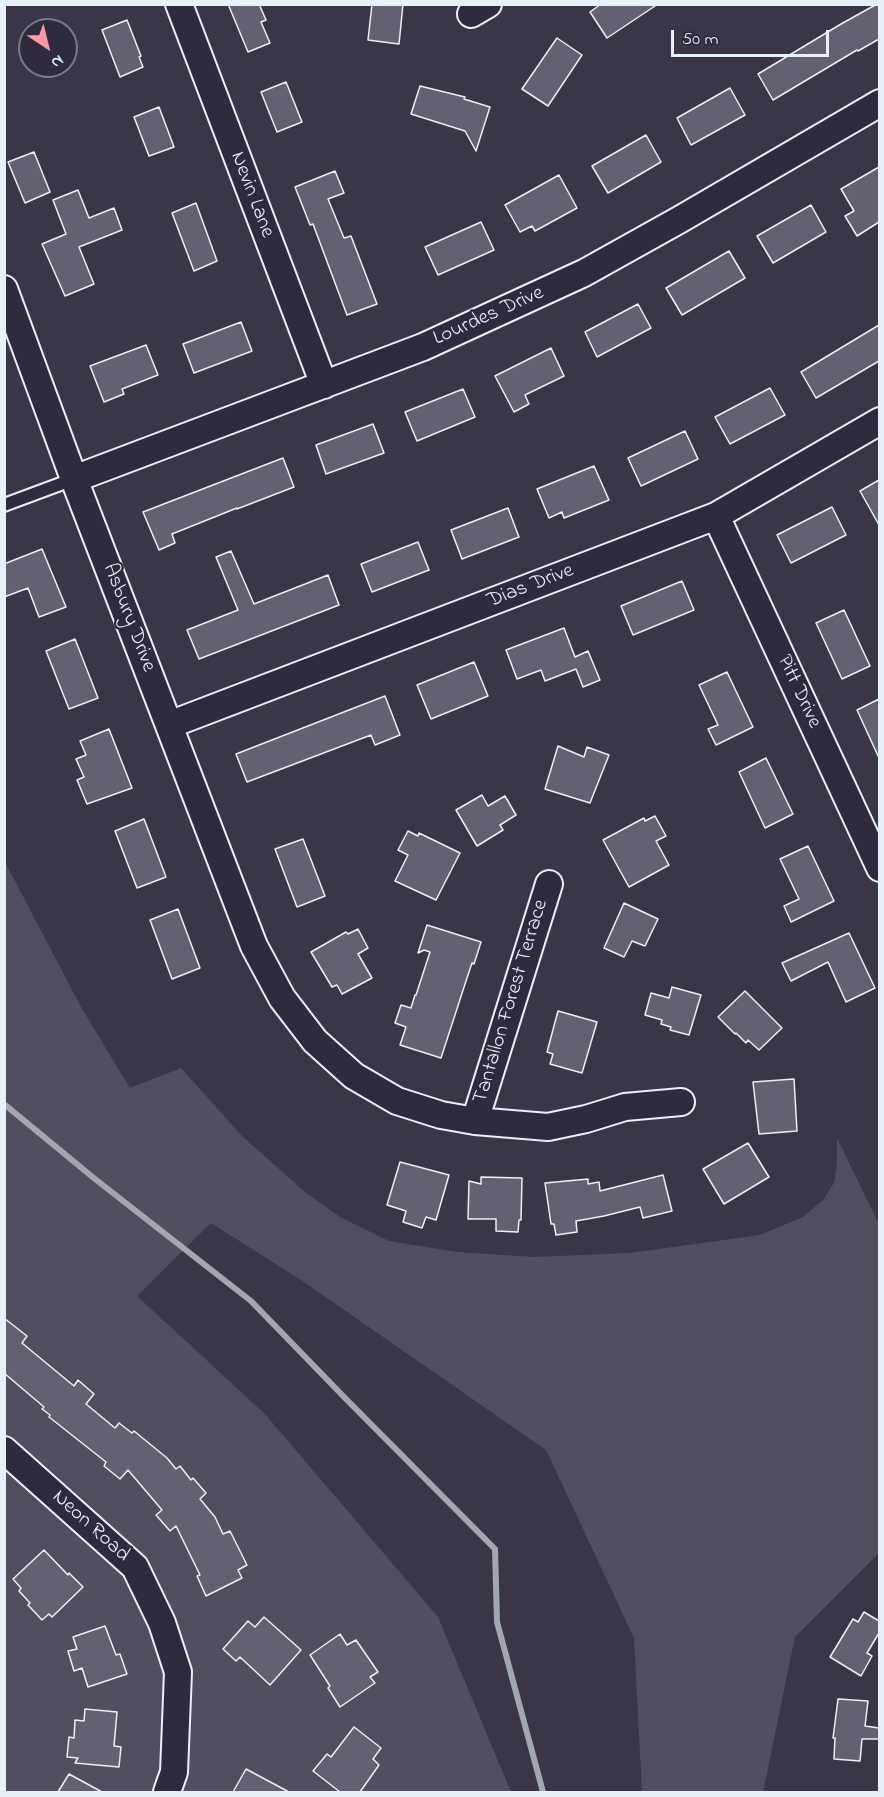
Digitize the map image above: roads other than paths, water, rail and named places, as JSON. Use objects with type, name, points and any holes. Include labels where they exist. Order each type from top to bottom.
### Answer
[{"type":"street","name":"Nevin Lane","points":[[179,4],[324,385]]},
{"type":"street","name":"Lourdes Drive","points":[[74,479],[423,347],[584,273],[879,103]]},
{"type":"street","name":"Asbury Drive","points":[[4,289],[74,479],[254,946],[282,998],[315,1041],[354,1076],[397,1101],[441,1115],[475,1121],[548,1127],[586,1119],[625,1107],[681,1102]]},
{"type":"street","name":"Dias Drive","points":[[169,725],[716,516],[879,421]]},
{"type":"street","name":"Pitt Drive","points":[[716,516],[879,868]]},
{"type":"street","name":"Tantallon Forest Terrace","points":[[475,1121],[549,884]]},
{"type":"street","name":"Neon Road","points":[[4,1449],[135,1568],[162,1623],[178,1671],[174,1772],[167,1792]]},
{"type":"lane","points":[[4,505],[74,479]]},
{"type":"waterway","points":[[4,1104],[95,1179],[251,1301],[495,1549],[497,1622],[543,1792]]}]
